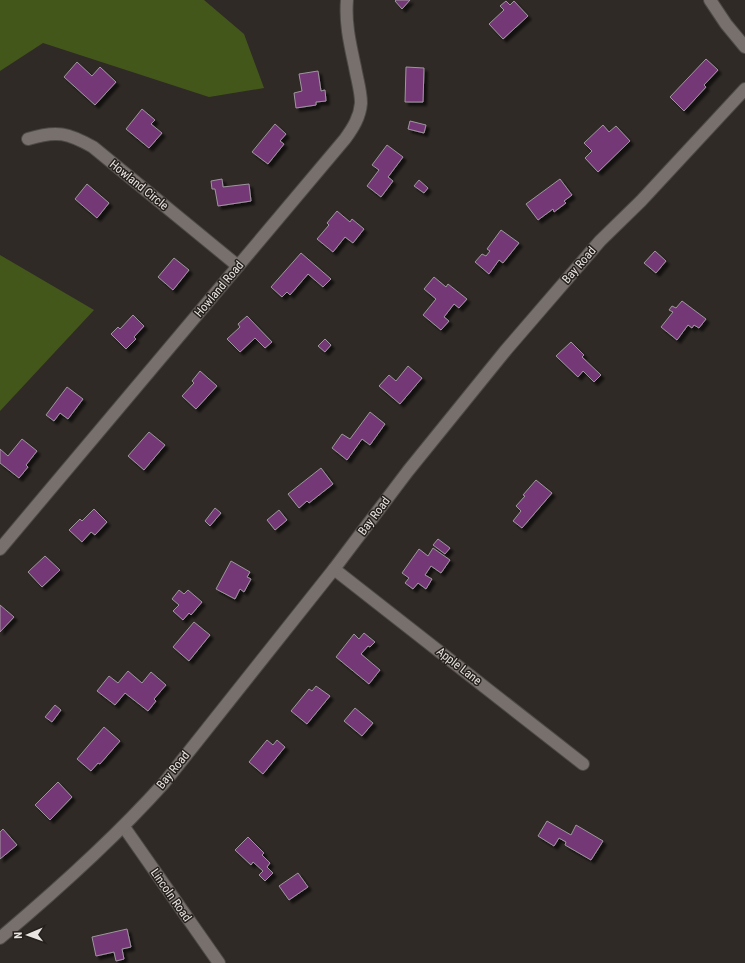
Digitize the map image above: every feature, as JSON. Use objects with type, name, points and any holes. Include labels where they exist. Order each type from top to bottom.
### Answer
[{"type":"street","name":"Howland Road","points":[[0,549],[353,128],[361,104],[360,91],[347,26],[347,0]]},
{"type":"street","points":[[710,0],[726,24],[745,47]]},
{"type":"street","name":"Bay Road","points":[[0,938],[28,915],[124,827],[169,776],[334,569],[408,471],[538,311],[600,241],[641,201],[745,89]]},
{"type":"street","name":"Howland Circle","points":[[28,139],[45,134],[62,134],[77,138],[93,147],[238,266]]},
{"type":"street","name":"Apple Lane","points":[[334,569],[583,764]]},
{"type":"street","name":"Lincoln Road","points":[[124,827],[219,963]]},
{"type":"green space","points":[[0,0],[204,0],[244,34],[264,88],[209,97],[43,43],[0,71]]},
{"type":"green space","points":[[0,255],[94,310],[0,411]]},
{"type":"building","points":[[410,0],[402,9],[395,1]]},
{"type":"building","points":[[506,1],[510,5],[514,1],[528,16],[503,39],[489,24],[504,10],[500,6]]},
{"type":"building","points":[[706,59],[718,70],[704,85],[706,87],[684,111],[670,97]]},
{"type":"building","points":[[77,62],[92,76],[100,67],[116,82],[95,105],[64,77]]},
{"type":"building","points":[[406,67],[424,68],[423,102],[405,102]]},
{"type":"building","points":[[318,71],[321,91],[325,90],[326,101],[316,102],[316,105],[296,108],[294,93],[302,91],[299,74]]},
{"type":"building","points":[[142,109],[155,120],[151,124],[162,133],[149,148],[126,129]]},
{"type":"building","points":[[410,121],[426,125],[424,133],[408,129]]},
{"type":"building","points":[[275,124],[286,134],[280,141],[284,144],[268,164],[252,152]]},
{"type":"building","points":[[603,125],[609,132],[616,126],[630,141],[598,172],[585,158],[592,151],[584,143]]},
{"type":"building","points":[[387,145],[403,157],[388,177],[393,181],[381,197],[367,186],[379,170],[372,165]]},
{"type":"building","points":[[222,179],[223,187],[249,184],[251,201],[218,206],[215,189],[212,189],[211,181]]},
{"type":"building","points":[[560,179],[572,195],[564,201],[566,203],[554,212],[553,209],[538,220],[526,204]]},
{"type":"building","points":[[419,180],[428,188],[424,193],[414,186]]},
{"type":"building","points":[[87,184],[109,203],[97,218],[75,199]]},
{"type":"building","points":[[337,211],[350,222],[352,219],[364,229],[353,243],[345,237],[333,252],[317,239],[329,225],[327,223]]},
{"type":"building","points":[[501,230],[519,243],[503,263],[499,260],[489,274],[475,262],[482,254],[486,256],[490,251],[487,249]]},
{"type":"building","points":[[655,251],[666,261],[656,273],[644,263]]},
{"type":"building","points":[[301,253],[331,279],[323,287],[308,274],[290,295],[287,292],[282,297],[271,287]]},
{"type":"building","points":[[174,258],[189,270],[173,290],[158,277]]},
{"type":"building","points":[[434,277],[446,287],[448,284],[467,299],[459,308],[454,304],[444,317],[449,321],[441,330],[423,315],[436,299],[424,289]]},
{"type":"building","points":[[682,301],[706,319],[699,328],[694,325],[692,328],[688,325],[677,340],[661,327],[673,312],[669,310],[672,306],[676,308]]},
{"type":"building","points":[[133,315],[144,326],[134,337],[136,339],[126,349],[111,334],[118,327],[120,329]]},
{"type":"building","points":[[247,316],[272,342],[265,348],[255,338],[240,352],[227,339],[240,327],[238,324]]},
{"type":"building","points":[[325,339],[331,345],[325,352],[318,346]]},
{"type":"building","points":[[571,342],[584,355],[582,357],[601,375],[594,382],[583,371],[578,377],[556,356]]},
{"type":"building","points":[[408,366],[422,378],[400,404],[379,386],[389,375],[396,381]]},
{"type":"building","points":[[200,371],[217,386],[196,409],[182,396],[194,383],[192,381]]},
{"type":"building","points":[[67,387],[83,399],[68,419],[60,413],[54,421],[46,415]]},
{"type":"building","points":[[370,412],[385,424],[370,445],[362,439],[347,460],[332,448],[342,434],[350,439]]},
{"type":"building","points":[[149,432],[165,445],[144,470],[128,456]]},
{"type":"building","points":[[22,439],[37,451],[26,465],[28,467],[19,478],[0,463],[0,449],[8,456]]},
{"type":"building","points":[[321,468],[333,484],[309,503],[307,501],[299,508],[288,494]]},
{"type":"building","points":[[536,480],[552,493],[522,528],[513,521],[521,511],[516,506]]},
{"type":"building","points":[[215,508],[221,513],[210,526],[205,521]]},
{"type":"building","points":[[94,509],[107,522],[95,535],[91,532],[82,542],[69,530],[80,519],[82,521]]},
{"type":"building","points":[[279,510],[287,520],[275,530],[267,520]]},
{"type":"building","points":[[438,539],[450,548],[445,554],[433,545]]},
{"type":"building","points":[[433,548],[450,560],[441,573],[431,566],[425,575],[432,579],[426,589],[418,583],[413,589],[405,583],[409,578],[402,573],[419,549],[428,556]]},
{"type":"building","points":[[45,556],[60,570],[42,587],[28,572]]},
{"type":"building","points":[[231,561],[250,572],[247,577],[251,579],[244,592],[240,589],[235,599],[216,589]]},
{"type":"building","points":[[179,590],[184,594],[188,590],[202,602],[191,615],[189,613],[183,620],[173,611],[179,605],[172,599]]},
{"type":"building","points":[[0,605],[14,617],[0,632]]},
{"type":"building","points":[[194,622],[210,635],[189,661],[173,647]]},
{"type":"building","points":[[364,633],[375,642],[370,647],[368,646],[361,654],[380,670],[369,684],[336,657],[354,634],[359,639]]},
{"type":"building","points":[[128,671],[142,683],[151,672],[166,685],[154,699],[156,701],[148,711],[125,693],[115,705],[97,691],[109,676],[118,683]]},
{"type":"building","points":[[316,686],[330,696],[307,724],[291,711],[309,689],[312,691]]},
{"type":"building","points":[[55,705],[61,710],[52,722],[45,717]]},
{"type":"building","points":[[355,708],[373,723],[362,736],[344,721]]},
{"type":"building","points":[[104,727],[120,741],[100,764],[98,763],[91,771],[77,759]]},
{"type":"building","points":[[267,740],[273,745],[277,740],[285,747],[263,774],[249,762]]},
{"type":"building","points":[[58,782],[72,797],[50,820],[35,805]]},
{"type":"building","points":[[547,821],[571,835],[576,825],[603,841],[591,860],[565,845],[566,842],[559,838],[554,846],[538,836]]},
{"type":"building","points":[[3,829],[17,845],[0,859],[0,832]]},
{"type":"building","points":[[248,837],[264,853],[262,855],[270,863],[267,867],[273,873],[265,881],[259,875],[263,871],[253,862],[251,865],[235,850]]},
{"type":"building","points":[[298,873],[308,887],[289,900],[279,886]]},
{"type":"building","points":[[127,929],[131,947],[122,949],[124,959],[116,961],[114,952],[96,956],[92,937]]}]
